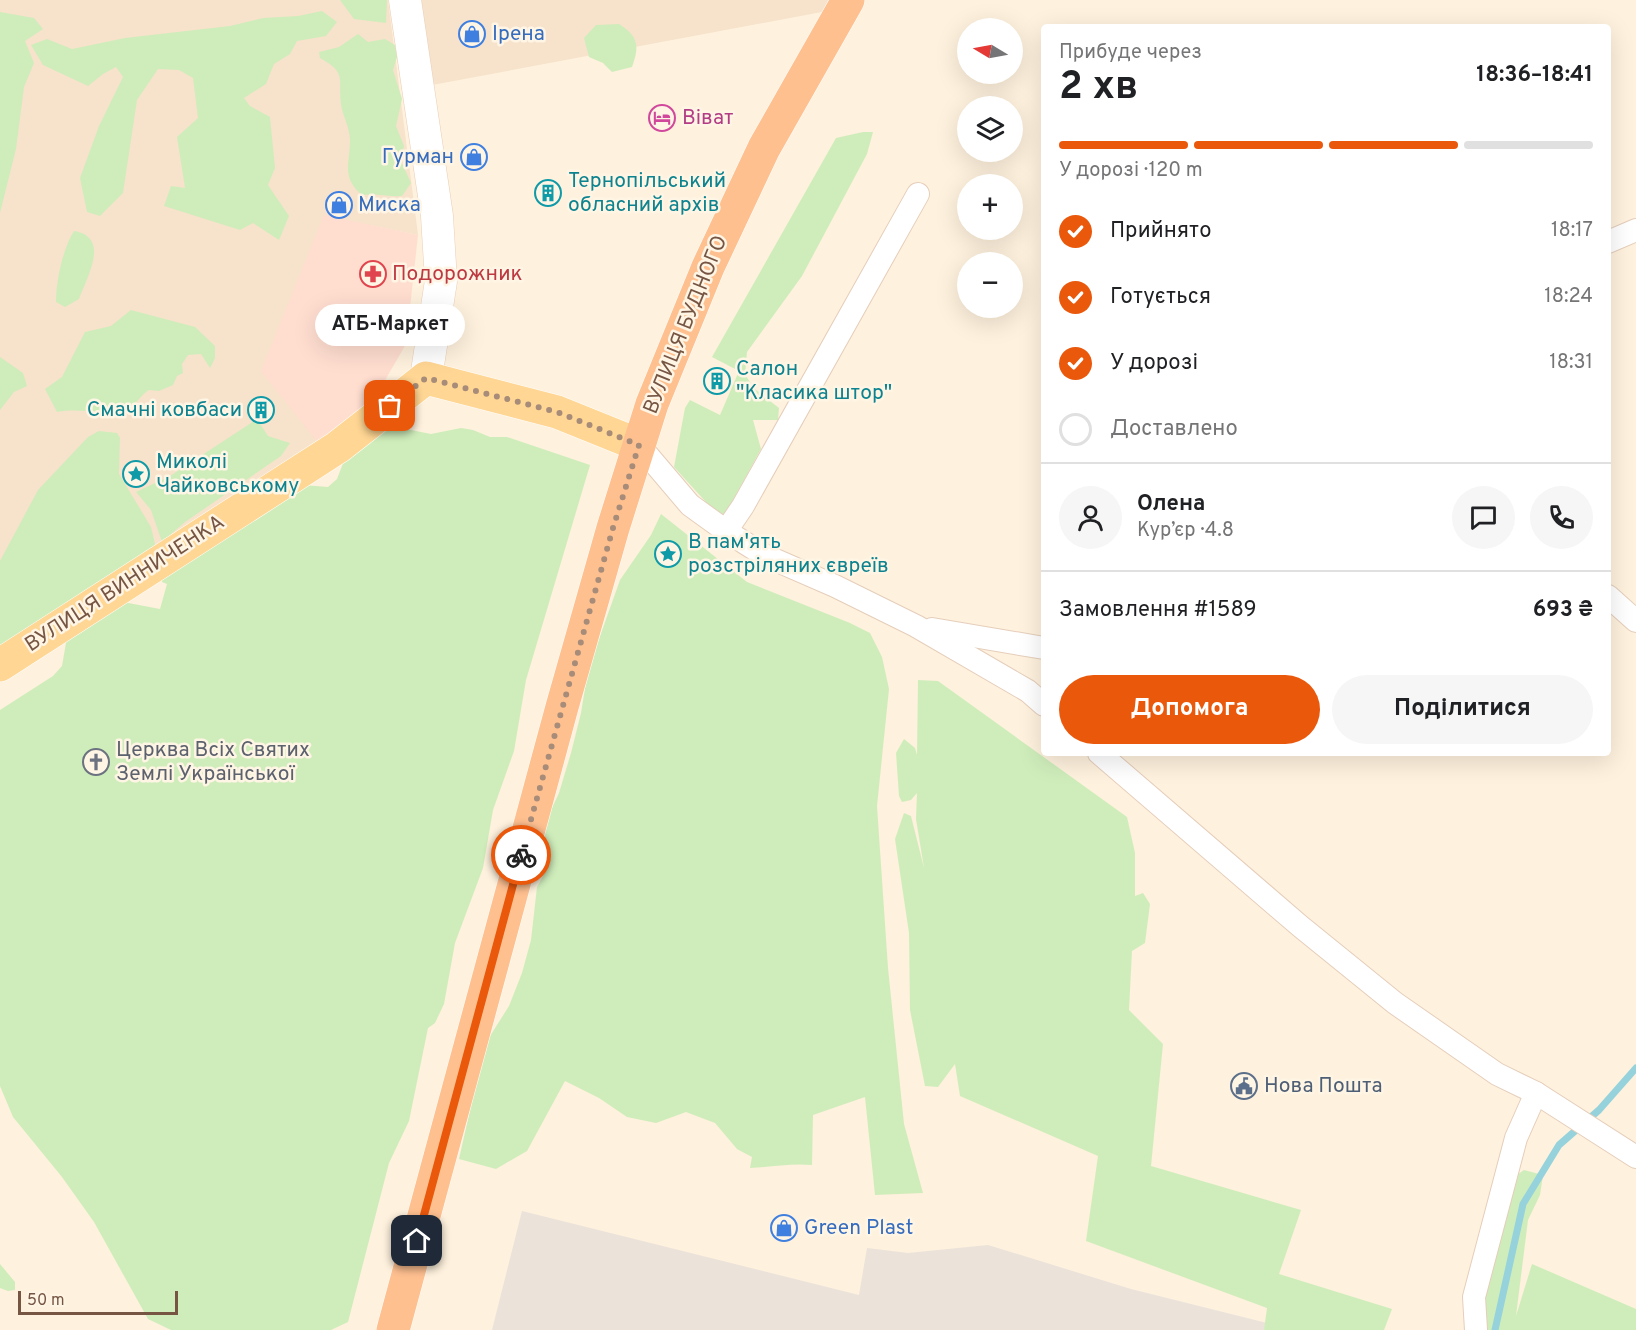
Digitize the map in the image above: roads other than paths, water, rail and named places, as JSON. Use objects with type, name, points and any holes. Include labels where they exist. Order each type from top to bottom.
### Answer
[{"type":"highway","name":"ВУЛИЦЯ БУДНОГО","points":[[393,1330],[562,707],[652,404],[708,267],[764,148],[848,0]]},
{"type":"main road","points":[[405,0],[437,216],[440,272],[426,378],[557,412],[639,445]]},
{"type":"main road","name":"ВУЛИЦЯ ВИННИЧЕНКА","points":[[0,664],[338,447],[426,378]]},
{"type":"street","points":[[726,531],[743,506],[918,194]]},
{"type":"street","points":[[1611,241],[1636,230]]},
{"type":"street","points":[[639,445],[690,506],[726,531],[764,555],[835,585],[916,626],[1028,691],[1041,702]]},
{"type":"street","points":[[1611,599],[1636,621]]},
{"type":"street","points":[[916,626],[1041,647]]},
{"type":"street","points":[[1102,756],[1300,926],[1395,1003],[1497,1074],[1536,1094],[1636,1157]]},
{"type":"street","points":[[1476,1330],[1474,1297],[1516,1138],[1536,1094]]},
{"type":"waterway","points":[[1495,1330],[1523,1204],[1559,1145],[1599,1110],[1636,1068]]},
{"type":"place","name":"Ірена","points":[[472,34]]},
{"type":"place","name":"Віват","points":[[662,118]]},
{"type":"place","name":"Гурман","points":[[474,157]]},
{"type":"place","name":"Тернопільський обласний архів","points":[[548,193]]},
{"type":"place","name":"Миска","points":[[339,205]]},
{"type":"place","name":"Подорожник","points":[[373,274]]},
{"type":"place","name":"Салон \"Класика штор\"","points":[[717,381]]},
{"type":"place","name":"АТБ-Маркет","points":[[390,406]]},
{"type":"place","name":"Смачні ковбаси","points":[[261,410]]},
{"type":"place","name":"Миколі Чайковському","points":[[136,474]]},
{"type":"place","name":"В пам'ять розстріляних євреїв","points":[[668,554]]},
{"type":"place","name":"Церква Всіх Святих Землі Української","points":[[96,762]]},
{"type":"place","name":"Нова Пошта","points":[[1244,1086]]},
{"type":"place","name":"Green Plast","points":[[784,1228]]}]
